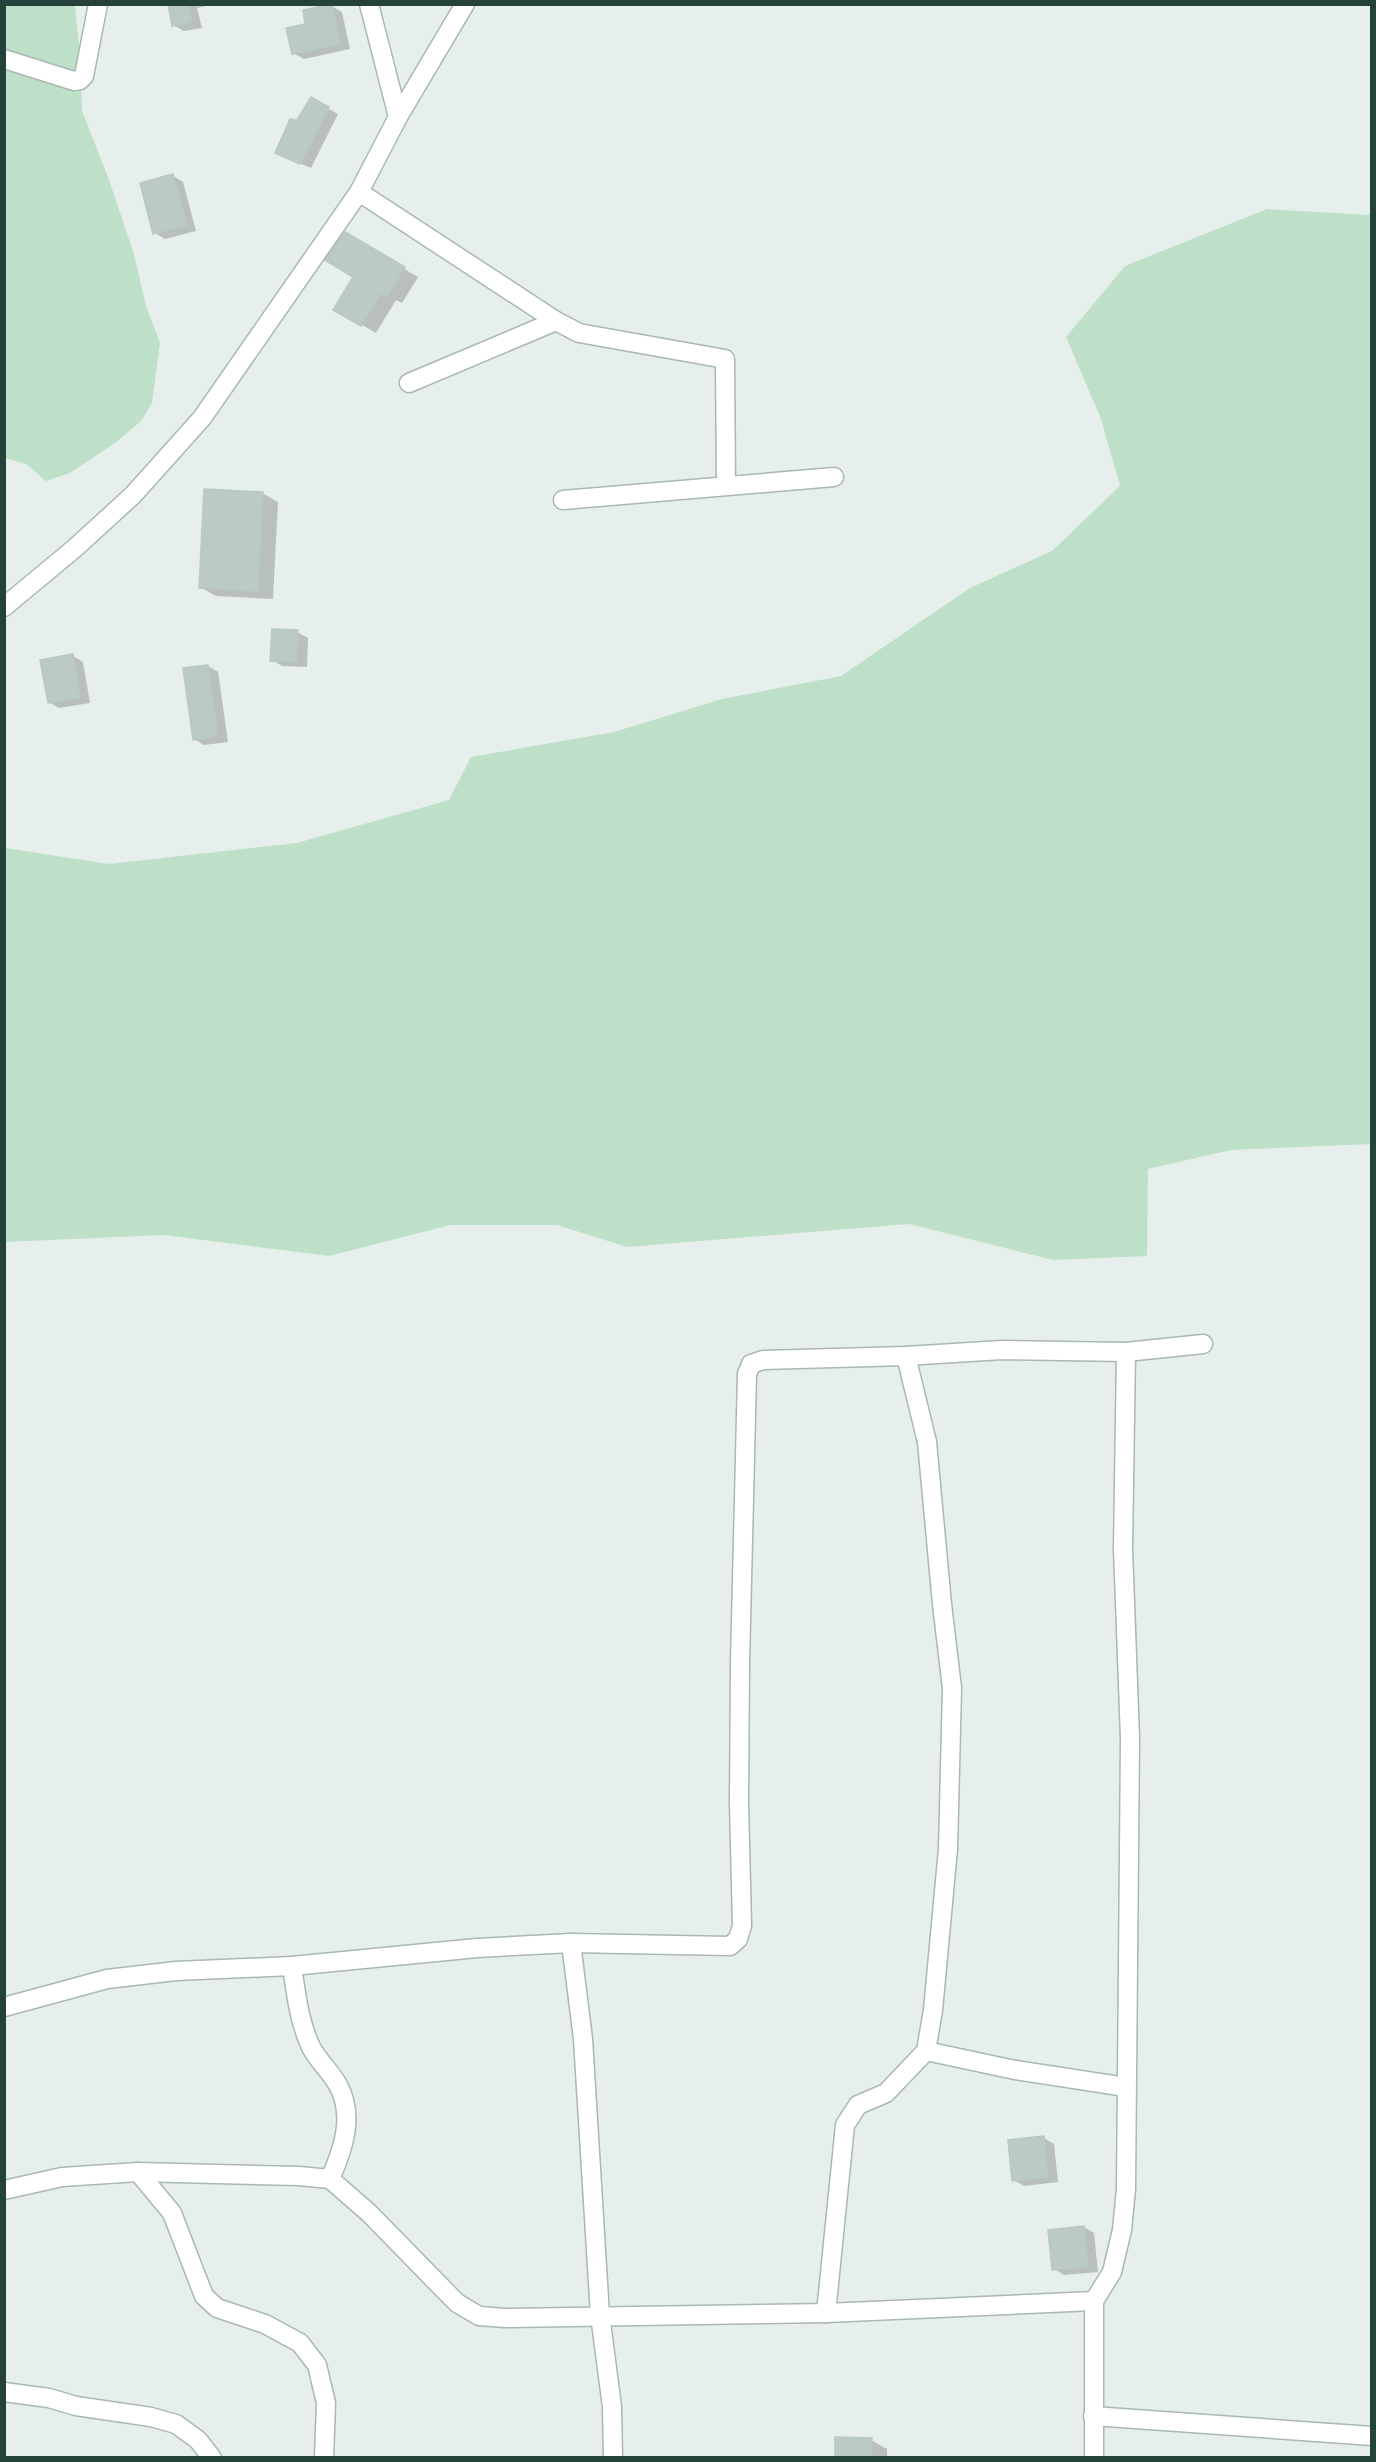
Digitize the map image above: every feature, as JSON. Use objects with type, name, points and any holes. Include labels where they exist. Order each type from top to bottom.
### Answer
[{"type":"street","points":[[4,59],[74,81],[80,80],[84,76],[98,4]]},
{"type":"street","points":[[369,4],[398,117]]},
{"type":"street","points":[[4,606],[75,548],[133,495],[202,418],[359,192],[398,117],[465,4]]},
{"type":"street","points":[[359,192],[556,321],[579,333],[725,359],[726,486]]},
{"type":"street","points":[[409,383],[556,321]]},
{"type":"street","points":[[563,500],[834,477]]},
{"type":"street","points":[[4,2007],[107,1979],[176,1971],[292,1966],[477,1948],[571,1943],[730,1946],[738,1939],[742,1926],[739,1803],[740,1674],[747,1374],[752,1364],[763,1360],[906,1356],[1002,1350],[1126,1352],[1203,1344]]},
{"type":"street","points":[[1094,2457],[1094,2301],[1112,2272],[1122,2230],[1126,2189],[1130,1738],[1123,1549],[1126,1352]]},
{"type":"street","points":[[826,2313],[845,2125],[858,2105],[886,2093],[926,2051],[933,2010],[948,1849],[952,1688],[927,1442],[906,1356]]},
{"type":"street","points":[[571,1943],[583,2039],[600,2315],[612,2407],[613,2457]]},
{"type":"street","points":[[292,1966],[298,2007],[312,2048],[339,2086],[347,2110],[346,2137],[330,2179]]},
{"type":"street","points":[[926,2051],[1015,2070],[1126,2087]]},
{"type":"street","points":[[4,2190],[62,2177],[138,2172],[299,2176],[330,2179],[369,2213],[457,2303],[479,2316],[505,2318],[826,2313],[1094,2301]]},
{"type":"street","points":[[138,2172],[172,2213],[204,2296],[217,2308],[265,2324],[300,2343],[318,2365],[326,2403],[324,2457]]},
{"type":"street","points":[[4,2392],[50,2398],[76,2406],[151,2417],[176,2424],[198,2440],[212,2457]]},
{"type":"street","points":[[1093,2416],[1371,2436]]},
{"type":"green space","points":[[4,5],[75,5],[82,111],[108,177],[134,254],[146,306],[160,343],[152,403],[141,421],[115,443],[70,473],[46,481],[26,464],[5,458]]},
{"type":"green space","points":[[1267,209],[1371,215],[1371,1144],[1231,1150],[1148,1169],[1147,1256],[1053,1260],[909,1224],[627,1247],[557,1225],[450,1225],[329,1256],[164,1235],[5,1242],[5,848],[109,864],[297,843],[449,800],[471,757],[614,732],[722,699],[841,676],[970,588],[1052,551],[1120,486],[1101,419],[1066,337],[1125,266]]},
{"type":"building","points":[[168,4],[188,4],[192,22],[172,26]]},
{"type":"building","points":[[332,4],[340,44],[292,54],[286,28],[305,24],[303,10]]},
{"type":"building","points":[[311,97],[329,107],[300,164],[275,153],[290,119],[297,120]]},
{"type":"building","points":[[173,174],[187,225],[153,234],[140,183]]},
{"type":"building","points":[[345,232],[405,267],[387,297],[381,293],[361,326],[333,310],[353,277],[325,260]]},
{"type":"building","points":[[204,489],[263,492],[258,591],[199,588]]},
{"type":"building","points":[[272,629],[298,630],[297,662],[270,661]]},
{"type":"building","points":[[73,654],[80,698],[48,703],[40,660]]},
{"type":"building","points":[[208,665],[218,736],[193,740],[183,668]]},
{"type":"building","points":[[1044,2136],[1048,2177],[1012,2181],[1008,2140]]},
{"type":"building","points":[[1084,2226],[1088,2267],[1052,2270],[1048,2230]]},
{"type":"building","points":[[835,2437],[872,2438],[871,2457],[835,2457]]}]
